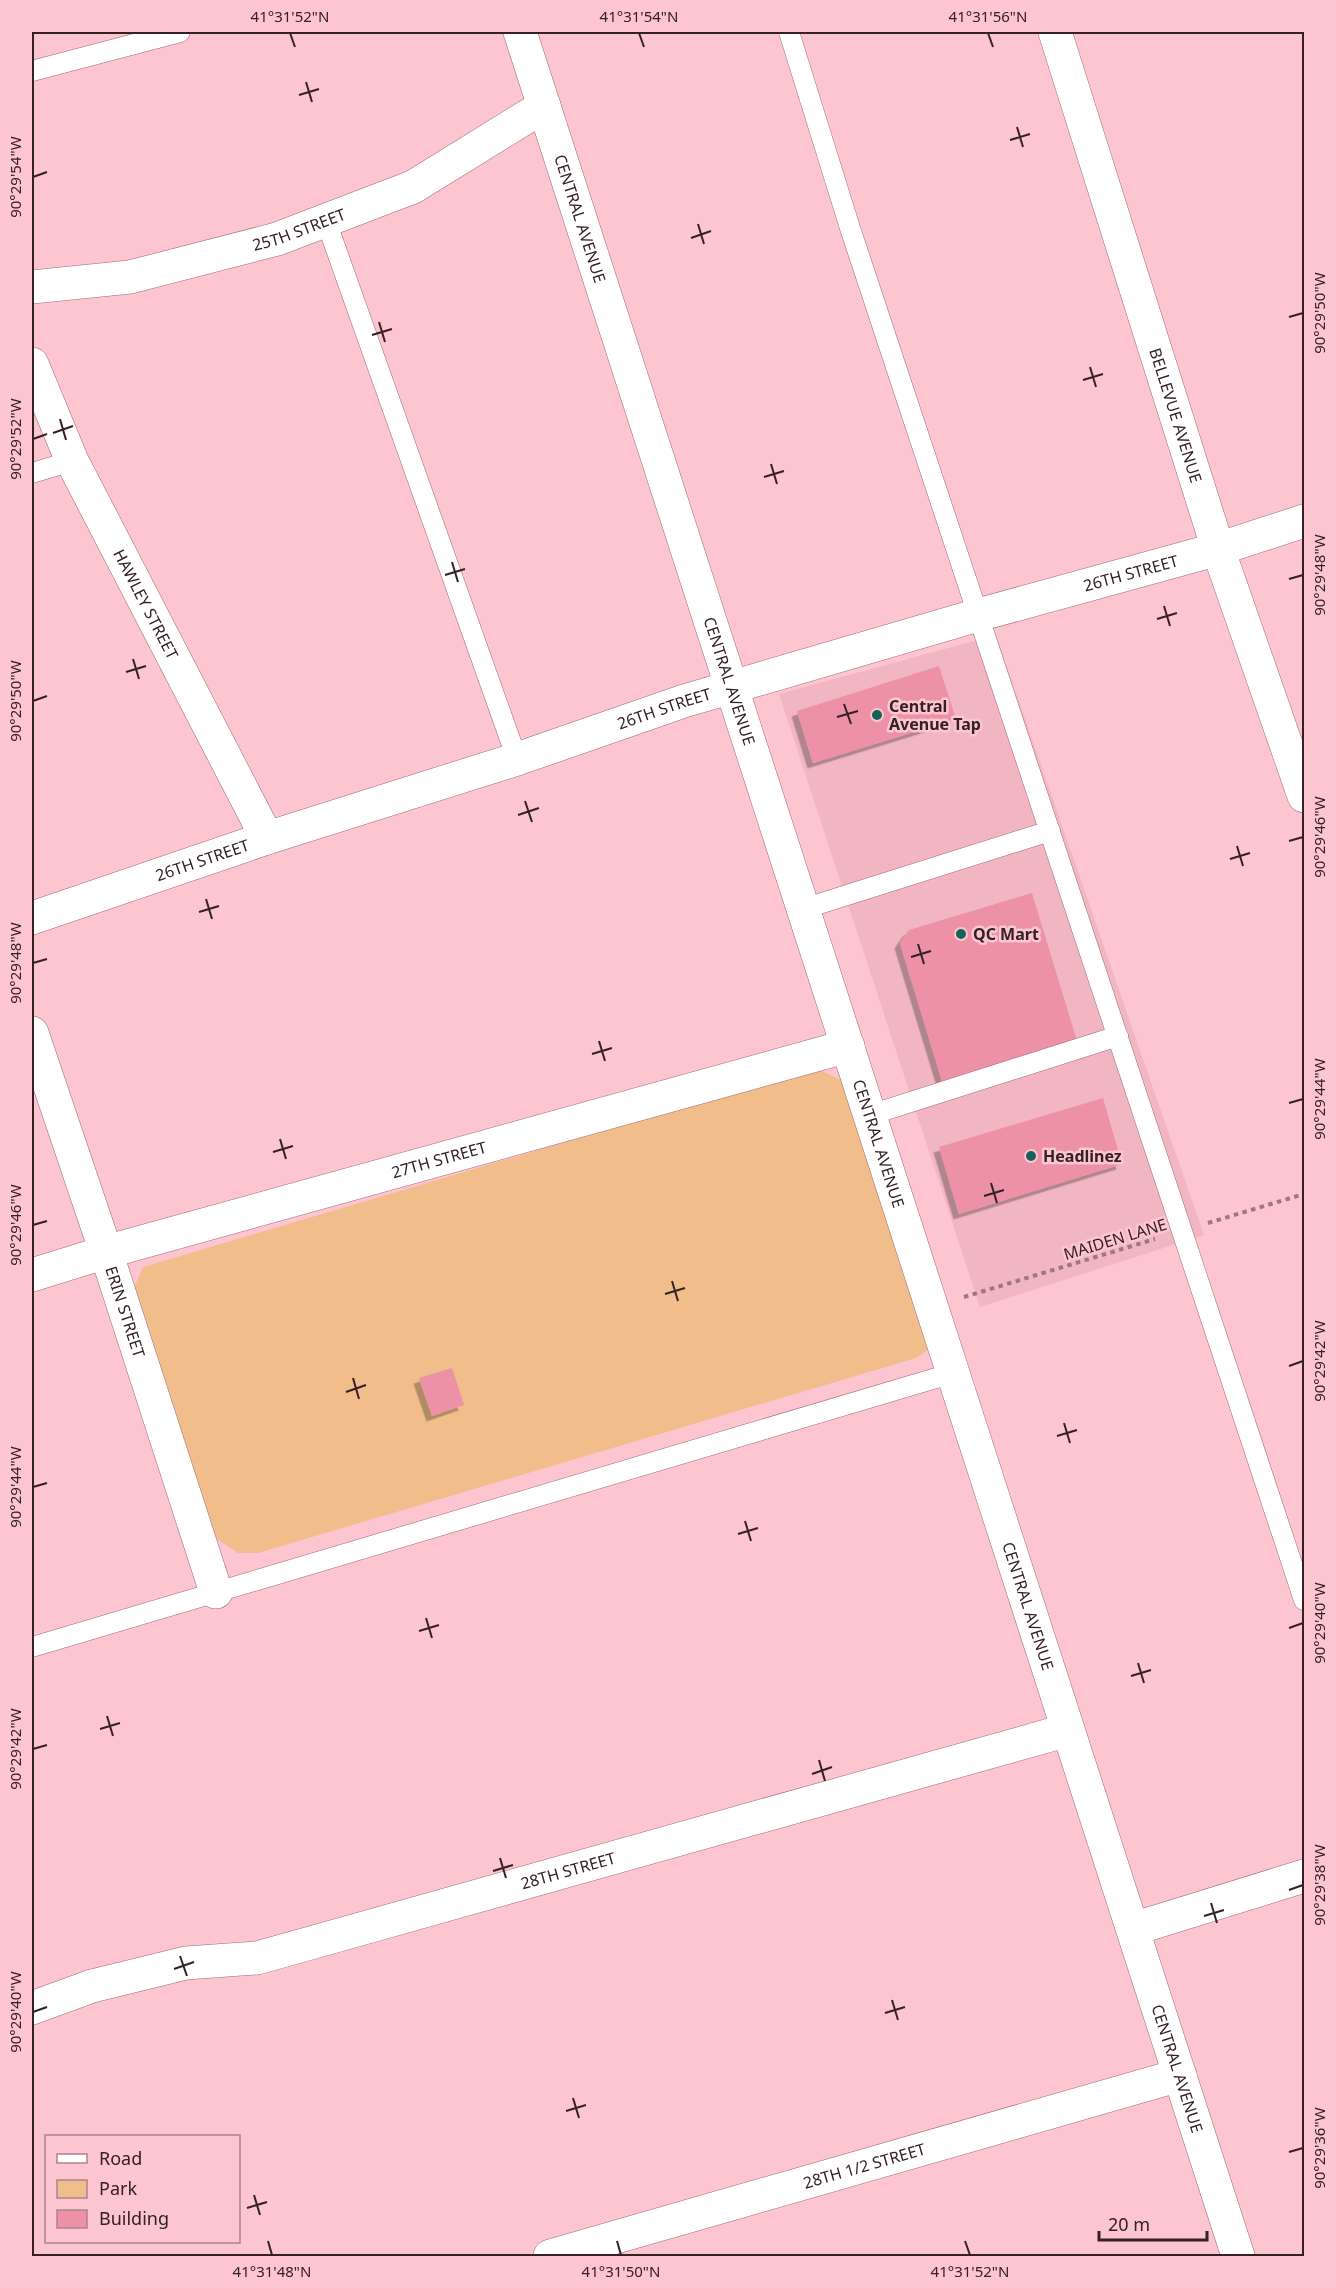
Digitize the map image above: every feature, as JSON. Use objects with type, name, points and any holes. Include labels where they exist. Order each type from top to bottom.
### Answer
[{"type":"street","name":"CENTRAL AVENUE","points":[[520,32],[1238,2256]]},
{"type":"street","name":"BELLEVUE AVENUE","points":[[1055,32],[1218,549],[1305,796]]},
{"type":"street","name":"25TH STREET","points":[[32,287],[130,277],[278,239],[413,187],[544,106]]},
{"type":"street","name":"HAWLEY STREET","points":[[32,364],[72,461],[267,838]]},
{"type":"street","name":"26TH STREET","points":[[32,918],[267,838],[517,759],[684,701],[978,615],[1218,549],[1305,521]]},
{"type":"street","name":"ERIN STREET","points":[[32,1033],[106,1252],[216,1592]]},
{"type":"street","name":"27TH STREET","points":[[32,1275],[106,1252],[848,1046]]},
{"type":"street","name":"28TH STREET","points":[[32,2008],[92,1986],[186,1963],[257,1959],[1068,1730]]},
{"type":"street","points":[[1132,1929],[1305,1875]]},
{"type":"street","name":"28TH 1/2 STREET","points":[[550,2256],[1180,2075]]},
{"type":"lane","points":[[32,71],[180,32]]},
{"type":"lane","points":[[789,32],[850,228],[1305,1600]]},
{"type":"lane","points":[[326,220],[517,759]]},
{"type":"lane","points":[[32,473],[72,461]]},
{"type":"lane","points":[[803,909],[1050,831]]},
{"type":"lane","points":[[870,1115],[1118,1036]]},
{"type":"lane","points":[[32,1647],[953,1373]]},
{"type":"path","name":"MAIDEN LANE","points":[[932,1307],[1305,1194]]},
{"type":"shaded area","points":[[996,635],[1204,1235],[980,1307],[779,694]]},
{"type":"green space","points":[[815,1068],[846,1082],[932,1347],[916,1358],[258,1553],[238,1553],[214,1537],[132,1293],[143,1267]]},
{"type":"building","name":"Central Avenue Tap","points":[[939,666],[956,719],[813,763],[797,711]]},
{"type":"building","points":[[1032,893],[1077,1041],[942,1081],[900,943],[909,930]]},
{"type":"building","name":"Headlinez","points":[[1103,1098],[1122,1164],[959,1214],[939,1147]]},
{"type":"building","points":[[452,1368],[464,1405],[432,1416],[419,1378]]},
{"type":"place","name":"Central Avenue Tap","points":[[877,715]]},
{"type":"place","name":"QC Mart","points":[[961,934]]},
{"type":"place","name":"Headlinez","points":[[1031,1156]]}]
